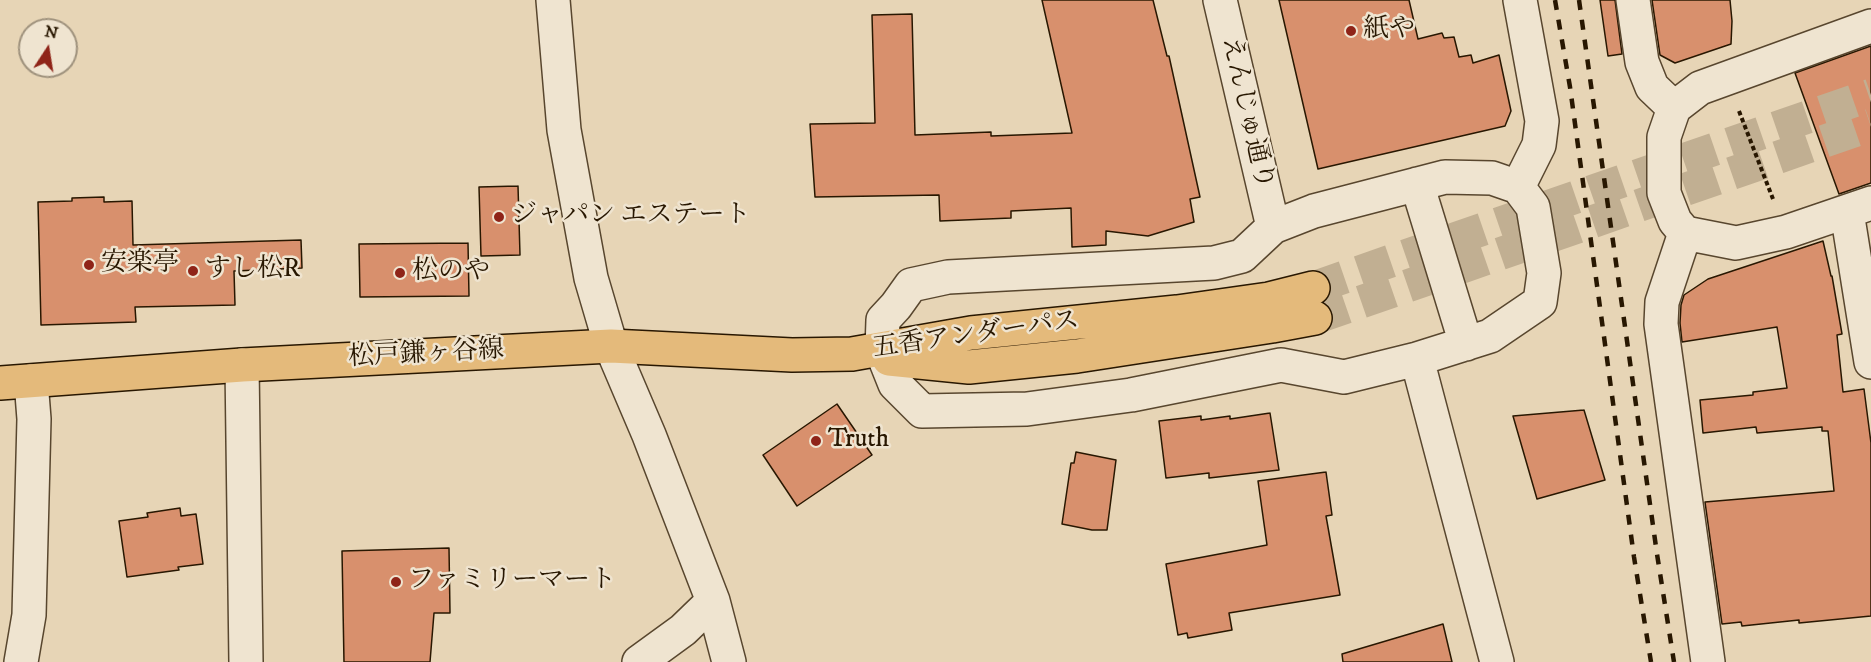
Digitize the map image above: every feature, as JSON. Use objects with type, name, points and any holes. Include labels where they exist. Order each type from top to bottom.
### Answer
[{"type":"main road","name":"五香アンダーパス","points":[[873,354],[969,367],[1077,356],[1272,326],[1314,303]]},
{"type":"main road","name":"松戸鎌ヶ谷線","points":[[16,382],[242,365],[611,346],[792,355],[873,354]]},
{"type":"street","points":[[553,0],[564,130],[591,278],[611,346],[649,435],[713,601],[729,662]]},
{"type":"street","name":"えんじゅ通り","points":[[1220,0],[1273,227]]},
{"type":"street","points":[[1518,186],[1539,145],[1542,121],[1520,0]]},
{"type":"street","points":[[1633,0],[1642,62],[1652,87],[1674,108]]},
{"type":"street","points":[[1871,26],[1700,88],[1674,108],[1664,138],[1664,192],[1675,221],[1685,233],[1736,243],[1786,232],[1859,207],[1871,362]]},
{"type":"street","points":[[1445,177],[1492,178],[1518,186],[1533,207],[1544,273],[1540,302],[1490,336],[1417,359],[1344,377],[1281,365],[1131,395],[1027,409],[922,411],[903,394],[873,354],[882,321],[911,285],[948,277],[1214,263],[1242,256],[1273,227],[1314,211],[1445,177]]},
{"type":"street","points":[[1417,184],[1466,344]]},
{"type":"street","points":[[1685,233],[1662,302],[1660,324],[1708,662]]},
{"type":"street","points":[[1417,359],[1497,662]]},
{"type":"street","points":[[242,365],[246,662]]},
{"type":"street","points":[[16,382],[34,419],[29,615],[21,662]]},
{"type":"street","points":[[639,662],[683,630],[713,601]]},
{"type":"path","points":[[1736,101],[1776,208]]},
{"type":"building","points":[[1042,0],[1153,0],[1167,56],[1169,56],[1200,197],[1190,199],[1194,222],[1148,236],[1106,231],[1106,245],[1072,247],[1071,208],[1011,211],[1011,218],[940,221],[939,195],[815,197],[810,124],[875,123],[872,15],[912,14],[915,135],[991,132],[991,136],[1072,133]]},
{"type":"building","points":[[1279,0],[1409,0],[1418,39],[1442,33],[1444,38],[1454,37],[1459,57],[1471,55],[1473,63],[1499,55],[1511,111],[1505,126],[1318,169]]},
{"type":"building","points":[[1600,0],[1615,0],[1622,54],[1608,56]]},
{"type":"building","points":[[1652,0],[1730,0],[1731,44],[1675,63],[1660,55]]},
{"type":"building","points":[[1871,46],[1871,183],[1839,194],[1795,73]]},
{"type":"building","points":[[518,186],[520,255],[481,256],[479,187]]},
{"type":"building","points":[[104,197],[104,202],[132,201],[133,245],[301,240],[302,268],[234,271],[235,305],[135,307],[136,322],[41,325],[38,202]]},
{"type":"building","points":[[1823,241],[1832,276],[1842,334],[1837,335],[1843,392],[1864,389],[1871,443],[1871,616],[1799,623],[1799,620],[1742,626],[1741,622],[1722,624],[1705,502],[1834,491],[1828,431],[1822,431],[1822,427],[1757,433],[1756,427],[1703,433],[1700,400],[1753,395],[1753,392],[1787,388],[1777,327],[1682,342],[1681,305],[1684,295],[1708,279]]},
{"type":"building","points":[[468,243],[469,296],[360,297],[359,244]]},
{"type":"building","points":[[837,404],[872,455],[797,506],[763,455]]},
{"type":"building","points":[[1584,410],[1605,480],[1537,499],[1513,416]]},
{"type":"building","points":[[1270,413],[1279,470],[1209,478],[1209,473],[1166,478],[1159,421],[1201,416],[1201,420],[1230,416],[1230,419]]},
{"type":"building","points":[[1076,452],[1116,460],[1107,530],[1092,530],[1062,524],[1071,463],[1074,463]]},
{"type":"building","points":[[1326,472],[1332,515],[1326,516],[1340,595],[1229,613],[1232,630],[1188,638],[1187,633],[1178,635],[1166,564],[1267,545],[1258,481]]},
{"type":"building","points":[[180,508],[181,516],[196,514],[203,564],[178,567],[179,570],[127,577],[119,521],[148,517],[147,513]]},
{"type":"building","name":"ファミリーマート","points":[[449,548],[450,613],[434,613],[430,662],[344,662],[342,551]]},
{"type":"building","points":[[1443,624],[1452,662],[1343,662],[1342,654]]},
{"type":"tunnel","points":[[1313,288],[1871,95]]},
{"type":"tunnel","points":[[1315,318],[1871,125]]},
{"type":"railway","points":[[1555,0],[1570,87],[1634,557],[1651,662]]},
{"type":"railway","points":[[1579,0],[1674,662]]},
{"type":"place","name":"紙や","points":[[1351,31]]},
{"type":"place","name":"ジャパン エステート","points":[[499,217]]},
{"type":"place","name":"安楽亭","points":[[89,265]]},
{"type":"place","name":"すし松R","points":[[193,271]]},
{"type":"place","name":"松のや","points":[[400,273]]},
{"type":"place","name":"Truth","points":[[816,441]]},
{"type":"place","name":"ファミリーマート","points":[[396,582]]}]
